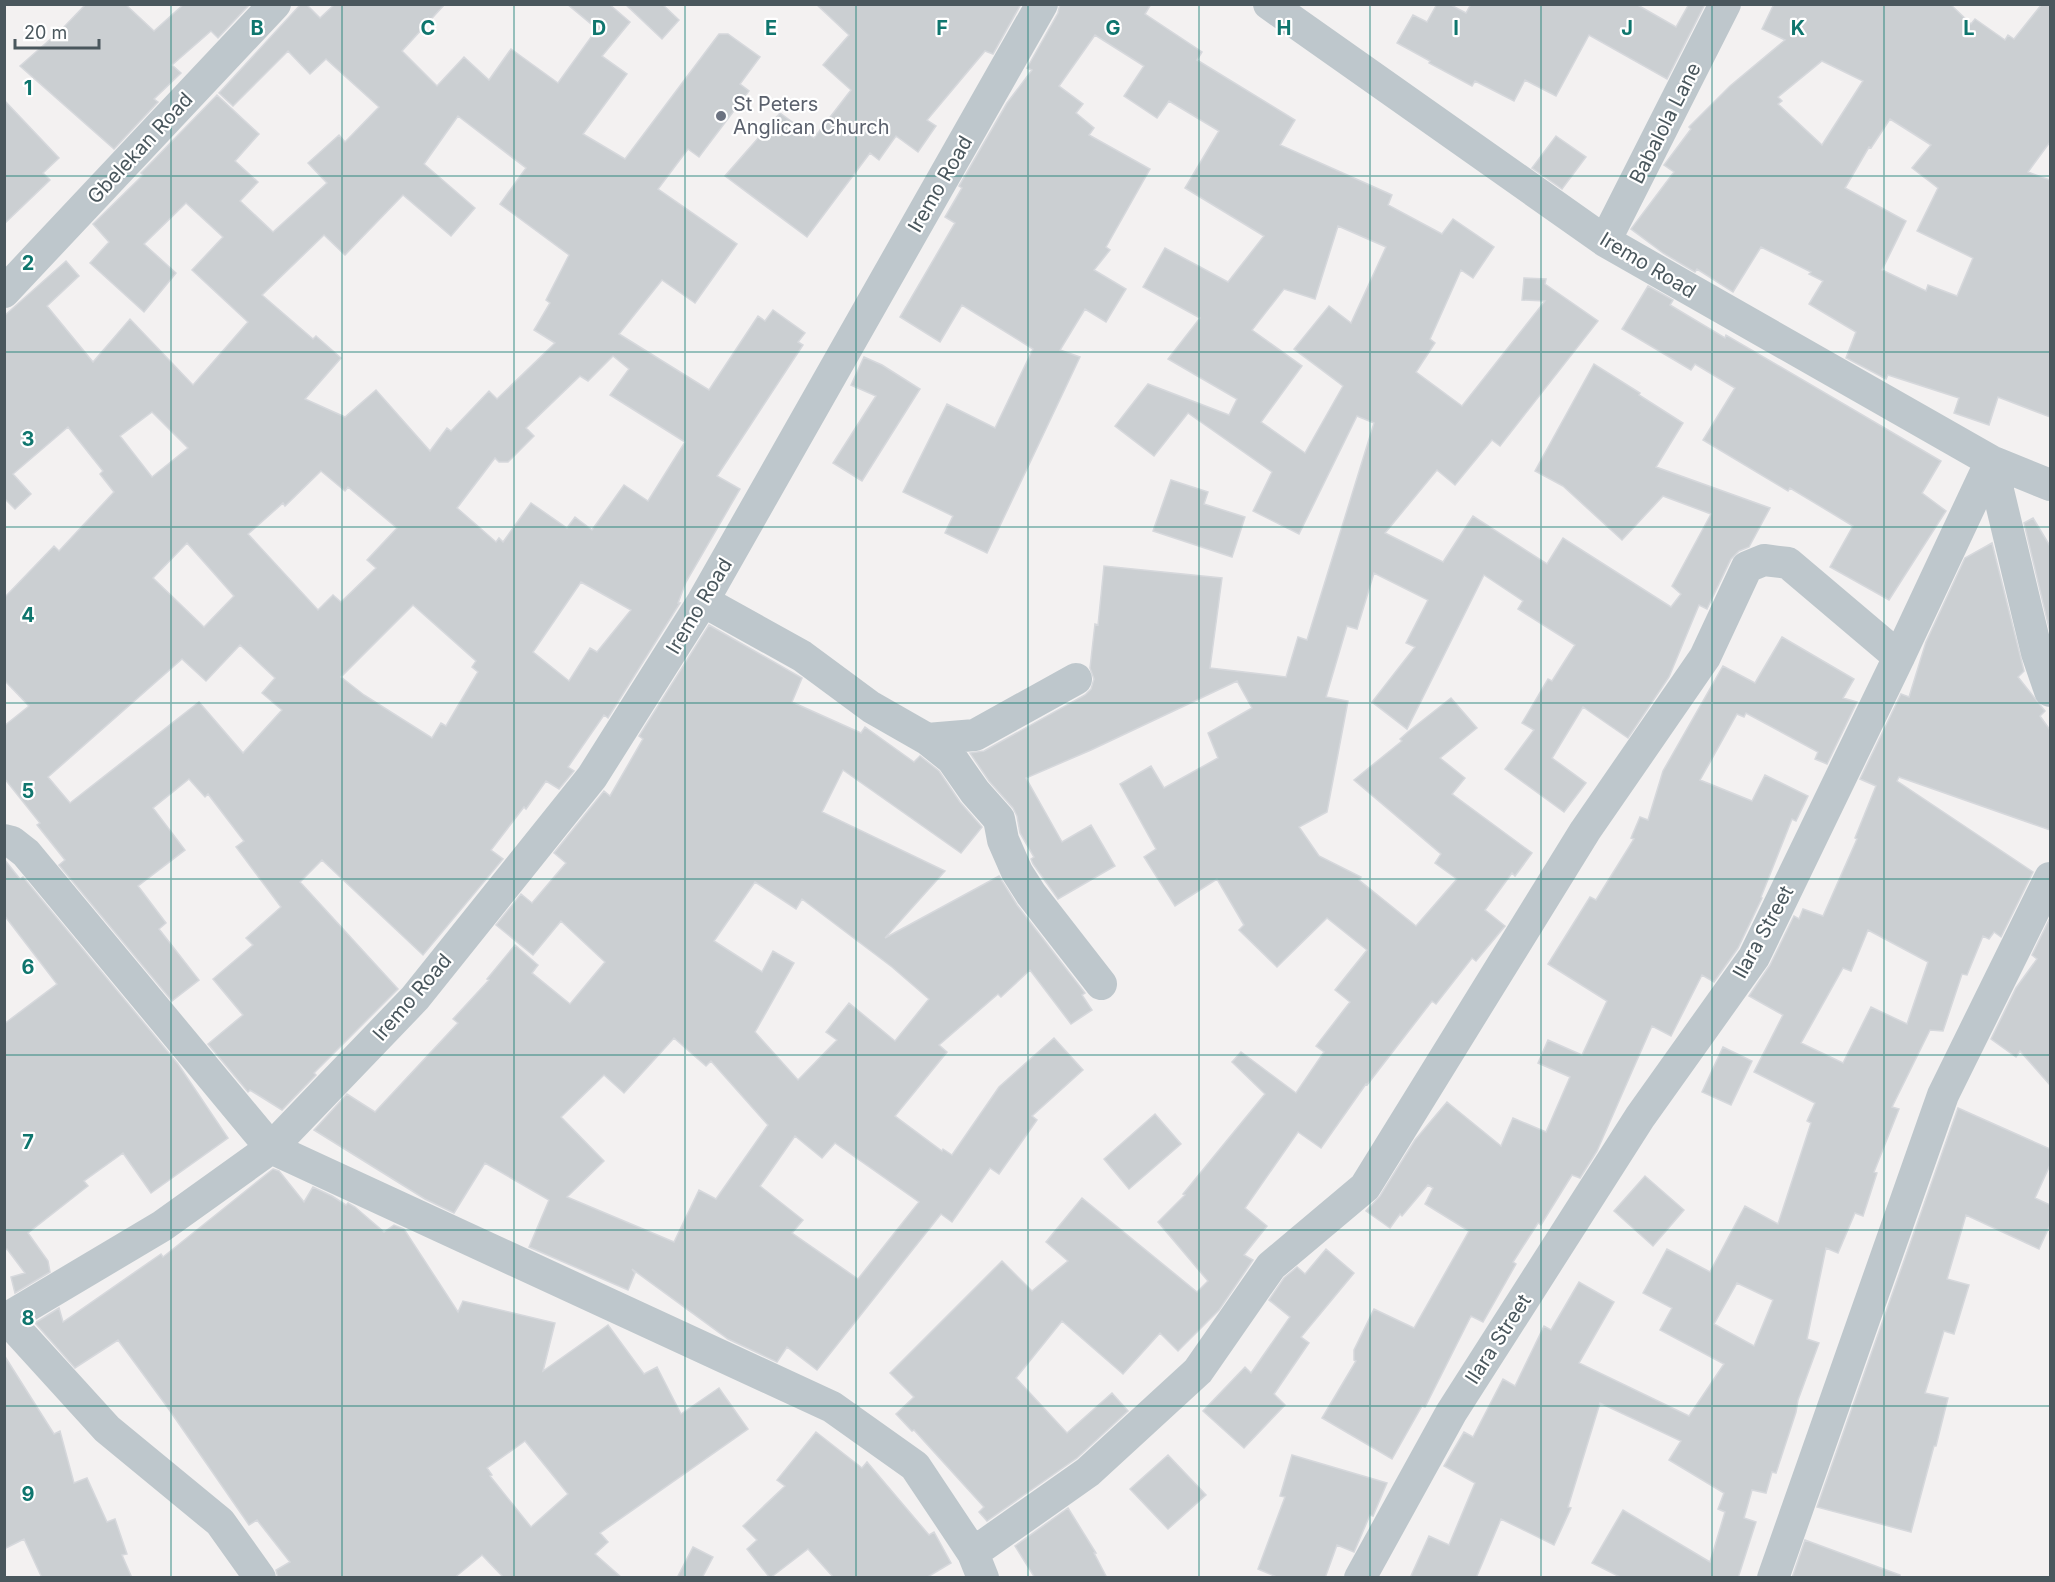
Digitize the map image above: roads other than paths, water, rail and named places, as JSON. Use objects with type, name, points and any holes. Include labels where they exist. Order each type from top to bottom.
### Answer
[{"type":"street","name":"Gbelekan Road","points":[[4,292],[275,4]]},
{"type":"street","name":"Iremo Road","points":[[5,1318],[162,1226],[271,1148],[415,998],[592,777],[703,601],[1042,4]]},
{"type":"street","name":"Iremo Road","points":[[1269,4],[1605,241],[1990,461],[2050,485]]},
{"type":"street","name":"Babalola Lane","points":[[1605,241],[1725,4]]},
{"type":"street","points":[[1990,461],[2037,653],[2050,691]]},
{"type":"street","name":"Ilara Street","points":[[1360,1578],[1450,1413],[1640,1117],[1754,957],[1899,657],[1990,461]]},
{"type":"street","points":[[4,840],[12,842],[26,853],[271,1148],[832,1407],[915,1466],[978,1565],[1088,1472],[1198,1371],[1271,1266],[1365,1187],[1585,831],[1705,657],[1747,567],[1764,560],[1788,563],[1899,657]]},
{"type":"street","points":[[703,601],[802,656],[871,708],[927,739],[952,759],[975,792],[999,819],[1003,840],[1030,894],[1101,984]]},
{"type":"street","points":[[927,739],[975,735],[1076,679]]},
{"type":"street","points":[[1773,1578],[1943,1095],[2050,878]]},
{"type":"street","points":[[5,1318],[107,1429],[220,1522],[260,1578]]},
{"type":"place","name":"St Peters Anglican Church","points":[[721,116]]}]
